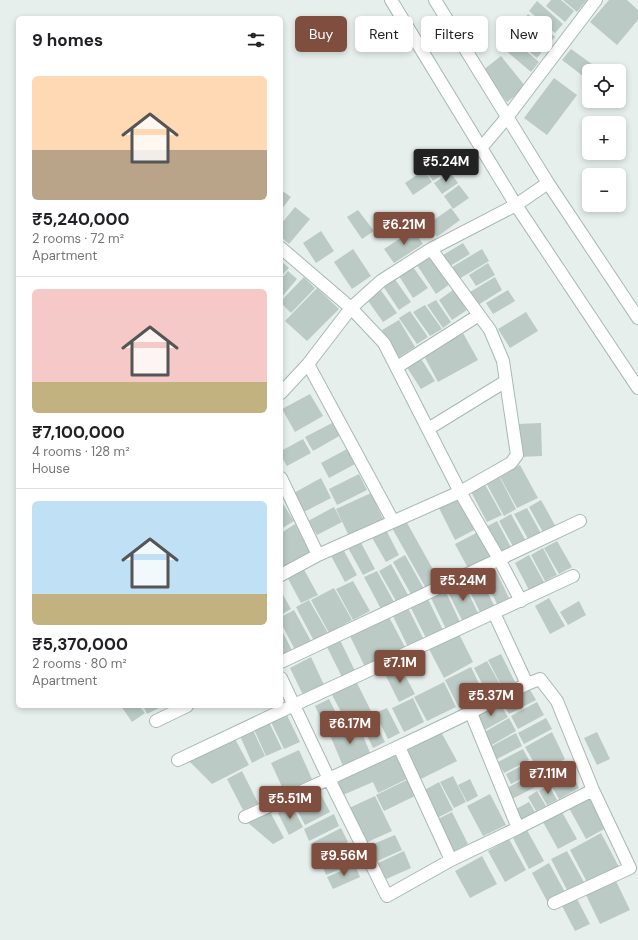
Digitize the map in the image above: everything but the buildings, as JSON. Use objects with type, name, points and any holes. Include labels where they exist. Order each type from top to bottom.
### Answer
[{"type":"street","points":[[391,0],[516,205],[638,388]]},
{"type":"street","points":[[435,0],[548,183],[638,318]]},
{"type":"street","points":[[481,148],[508,116],[596,0]]},
{"type":"street","points":[[283,391],[308,364],[351,308],[381,281],[431,249],[516,205],[548,183]]},
{"type":"street","points":[[283,574],[393,521],[460,492],[511,464],[517,455],[503,361],[490,330],[431,249]]},
{"type":"street","points":[[283,250],[351,308],[384,343],[460,492],[499,559],[521,601]]},
{"type":"street","points":[[396,366],[479,315]]},
{"type":"street","points":[[308,364],[393,521]]},
{"type":"street","points":[[428,429],[506,381]]},
{"type":"street","points":[[283,482],[318,556]]},
{"type":"street","points":[[283,661],[580,521]]},
{"type":"street","points":[[178,760],[294,704],[573,576]]},
{"type":"street","points":[[494,613],[527,684]]},
{"type":"street","points":[[245,817],[399,747],[540,679],[557,702],[593,790],[630,868],[554,903]]},
{"type":"street","points":[[283,682],[387,896],[451,860],[593,790]]},
{"type":"street","points":[[156,721],[183,708]]},
{"type":"street","points":[[471,712],[518,828]]},
{"type":"street","points":[[399,747],[451,860]]}]
